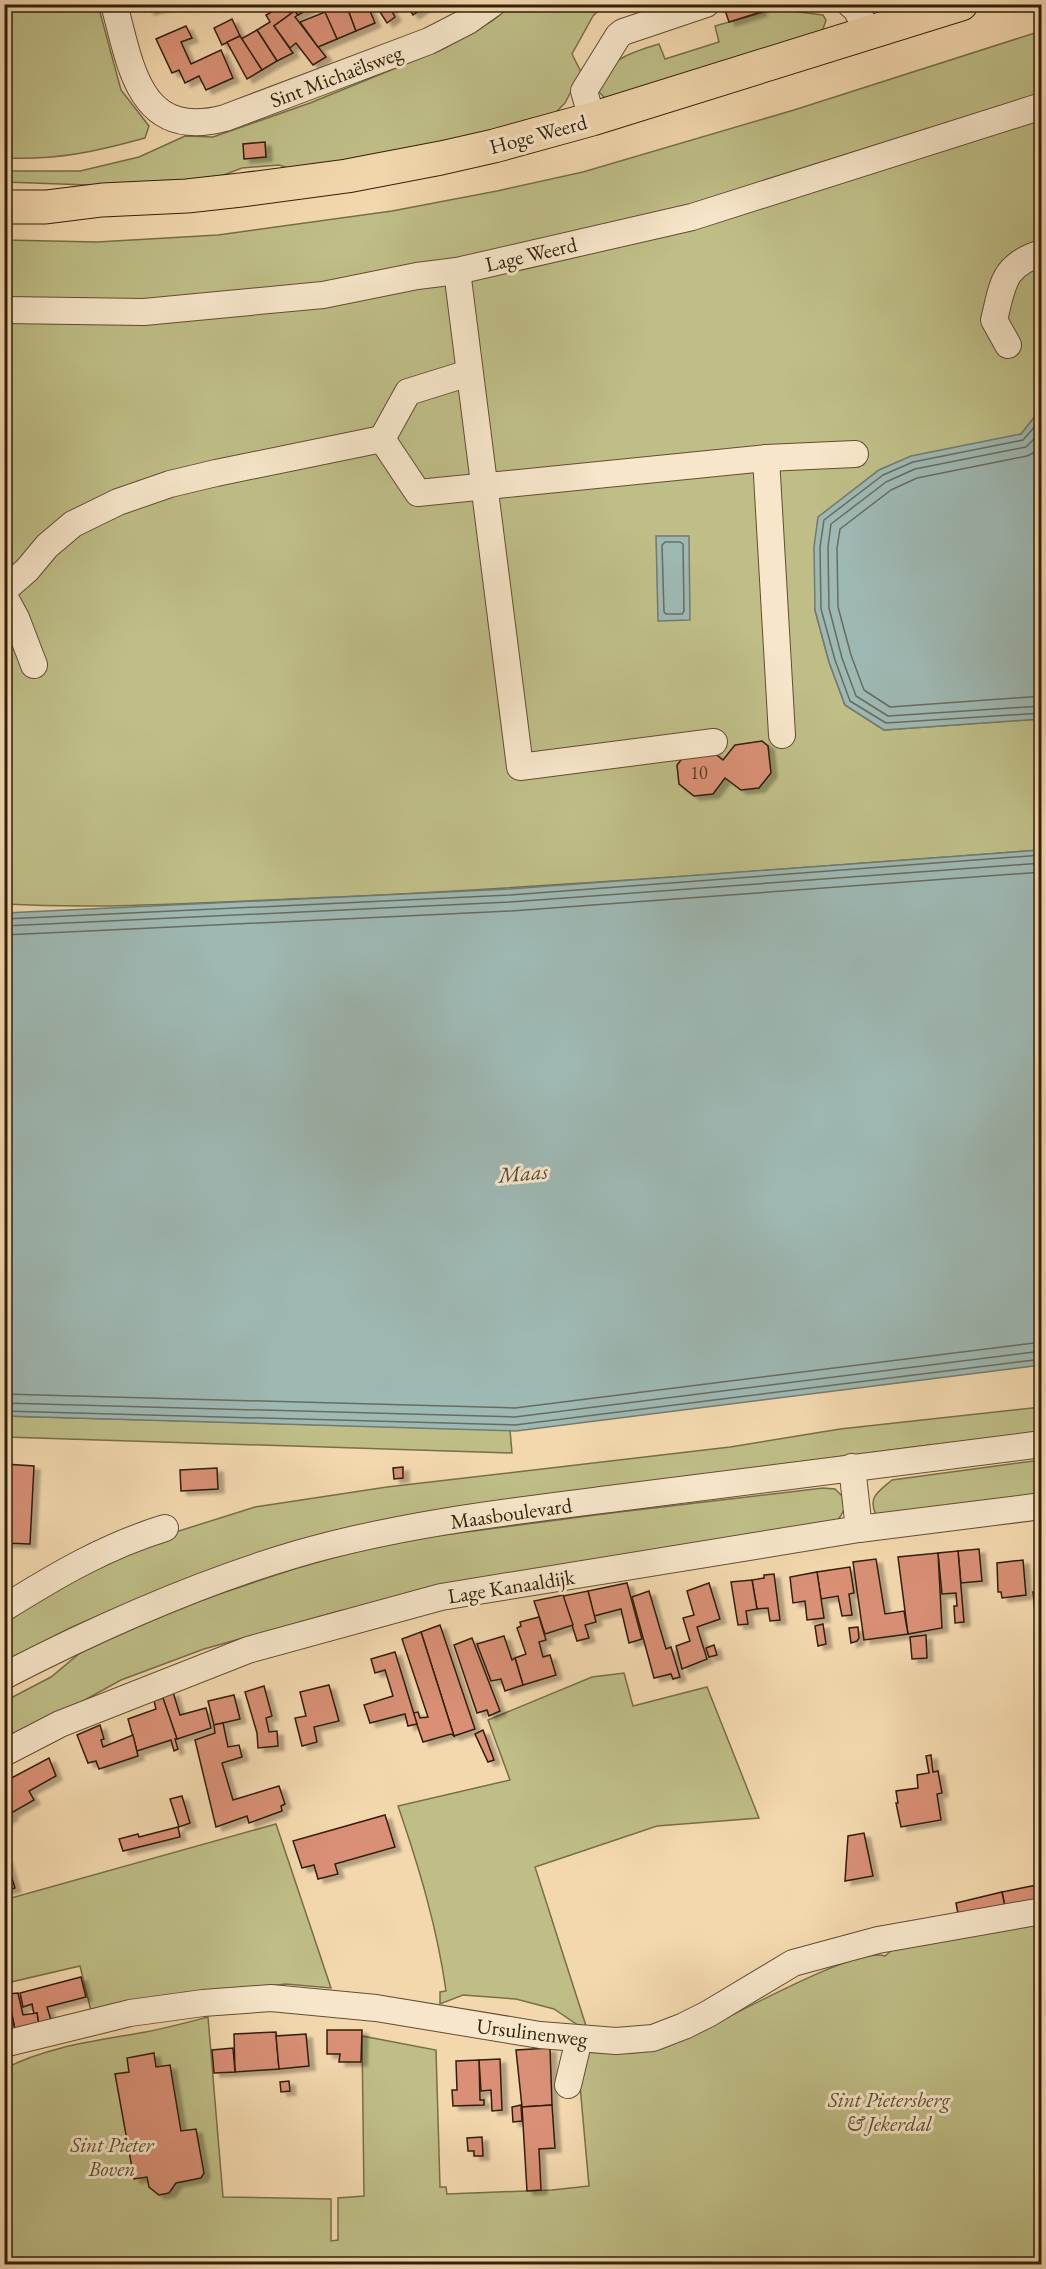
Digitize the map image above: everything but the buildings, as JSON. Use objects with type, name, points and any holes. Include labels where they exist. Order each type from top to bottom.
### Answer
[{"type":"main road","name":"Hoge Weerd","points":[[4,207],[46,207],[102,200],[198,195],[347,176],[494,146],[592,119],[961,4]]},
{"type":"main road","name":"Hoge Weerd","points":[[4,187],[102,200]]},
{"type":"street","name":"Sint Michaëlsweg","points":[[114,4],[134,78],[154,107],[172,119],[191,123],[225,118],[429,41],[450,32],[490,5]]},
{"type":"street","points":[[592,119],[585,91],[618,36],[623,32],[706,4]]},
{"type":"street","points":[[850,4],[856,9],[869,34]]},
{"type":"street","name":"Lage Weerd","points":[[4,310],[144,312],[323,295],[417,276],[457,271],[692,217],[1041,106]]},
{"type":"street","points":[[1008,345],[994,320],[1004,284],[1012,267],[1041,253]]},
{"type":"street","points":[[457,271],[520,767],[714,742]]},
{"type":"street","points":[[4,590],[27,570],[47,546],[73,524],[118,502],[170,484],[216,473],[382,439],[408,392],[469,373]]},
{"type":"street","points":[[382,439],[417,493],[766,458],[855,454]]},
{"type":"street","points":[[766,458],[782,735]]},
{"type":"street","points":[[4,596],[16,618],[34,665]]},
{"type":"street","name":"Maasboulevard","points":[[4,1676],[65,1644],[146,1608],[262,1565],[353,1540],[476,1516],[1041,1444]]},
{"type":"street","points":[[852,1467],[859,1529]]},
{"type":"street","name":"Lage Kanaaldijk","points":[[4,1753],[60,1724],[248,1650],[441,1597],[859,1529],[1041,1506]]},
{"type":"street","points":[[4,1608],[68,1568],[138,1536],[165,1528]]},
{"type":"street","name":"Ursulinenweg","points":[[9,2046],[130,2013],[203,2003],[271,1998],[376,2008],[579,2039],[616,2041],[653,2038],[708,2014],[793,1963],[879,1940],[1041,1911]]},
{"type":"street","points":[[568,2085],[579,2039]]},
{"type":"green space","points":[[4,5],[98,5],[121,90],[149,126],[145,138],[76,154],[42,158],[5,158]]},
{"type":"green space","points":[[512,5],[604,5],[593,16],[572,54],[581,72],[565,103],[550,118],[508,129],[298,171],[279,165],[242,168],[208,181],[116,186],[5,182],[4,171],[80,171],[139,157],[185,136],[213,137],[310,103],[445,48],[492,21]]},
{"type":"green space","points":[[775,9],[823,15],[826,20],[821,35],[609,102],[596,89],[615,63],[629,54],[659,44],[665,59],[719,42],[715,26]]},
{"type":"green space","points":[[1041,31],[1041,409],[1021,434],[879,470],[849,494],[815,610],[829,662],[845,705],[884,730],[1041,719],[1041,850],[426,893],[213,903],[88,906],[5,904],[5,240],[97,242],[218,235],[392,211],[497,191],[583,172],[794,110]]},
{"type":"green space","points":[[1041,1407],[1041,1433],[930,1445],[491,1502],[128,1603],[72,1627],[5,1661],[5,1617],[144,1542],[255,1507],[387,1487],[730,1447],[840,1429]]},
{"type":"green space","points":[[5,1416],[510,1430],[512,1453],[5,1437]]},
{"type":"green space","points":[[1041,1460],[1041,1497],[877,1517],[874,1510],[875,1496],[892,1480]]},
{"type":"green space","points":[[823,1488],[835,1489],[843,1497],[846,1506],[833,1525],[424,1594],[339,1611],[204,1649],[121,1680],[5,1744],[5,1701],[51,1677],[92,1643],[192,1603],[294,1569],[405,1540]]},
{"type":"green space","points":[[624,1673],[633,1706],[707,1687],[759,1818],[657,1826],[535,1867],[588,2032],[554,2009],[516,1999],[463,1995],[440,2004],[440,1992],[446,1991],[438,1944],[420,1874],[398,1806],[510,1780],[488,1720],[592,1677]]},
{"type":"green space","points":[[276,1824],[331,1988],[286,1984],[230,1990],[93,2019],[80,1966],[11,1982],[5,1940],[4,1900]]},
{"type":"green space","name":"Sint Pietersberg & Jekerdal","points":[[1041,1914],[1041,2264],[5,2264],[4,2069],[36,2055],[208,2017],[223,2197],[331,2199],[331,2241],[338,2240],[338,2198],[364,2196],[362,2036],[436,2050],[440,2187],[446,2187],[447,2194],[552,2190],[589,2186],[577,2052],[628,2053],[659,2049],[842,1964],[867,1956],[885,1956],[892,1950]]},
{"type":"water","points":[[1041,409],[1041,719],[884,730],[845,705],[829,662],[815,610],[814,547],[818,517],[879,470],[911,456],[1021,434]]},
{"type":"water","points":[[656,536],[689,536],[690,620],[658,621]]},
{"type":"water","name":"Maas","points":[[1041,850],[1041,1365],[516,1431],[5,1416],[5,913],[509,889]]},
{"type":"park label","name":"Sint Pieter Boven","points":[[112,2156]]}]
